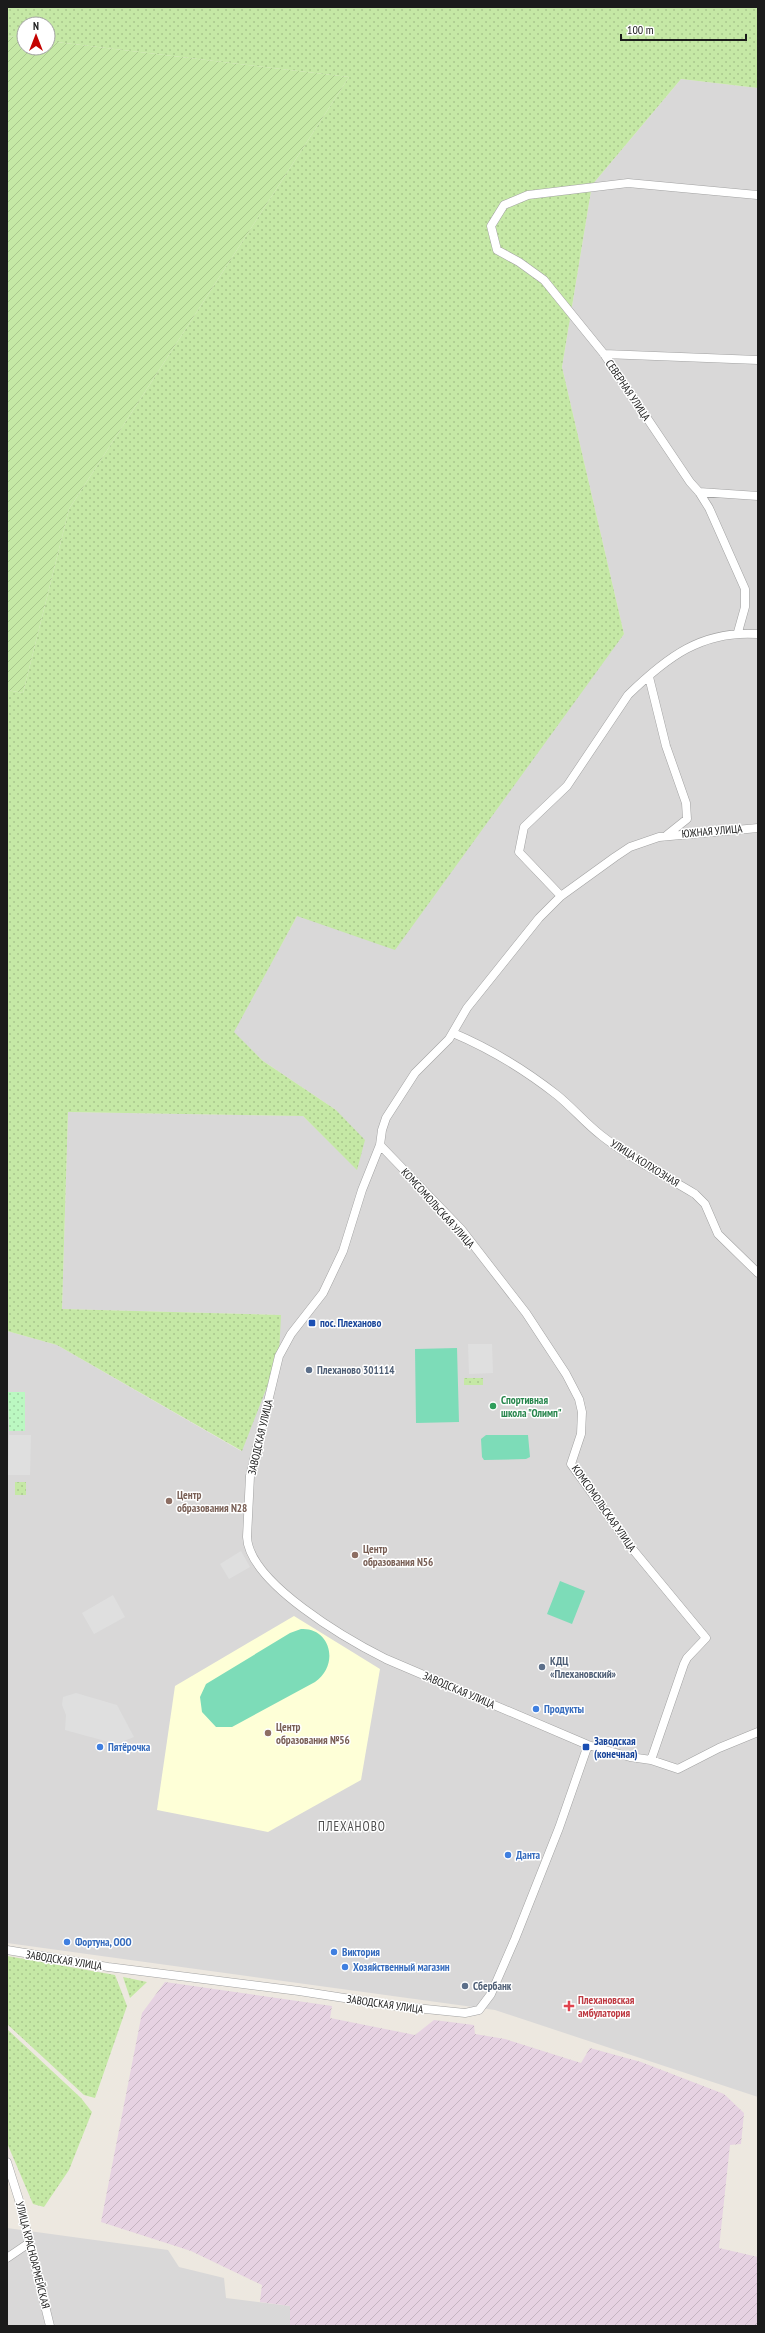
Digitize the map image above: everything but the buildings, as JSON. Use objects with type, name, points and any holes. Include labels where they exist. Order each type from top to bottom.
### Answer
[{"type":"street","points":[[604,354],[544,280],[519,262],[497,250],[491,226],[504,205],[528,195],[628,183],[757,195]]},
{"type":"street","name":"СЕВЕРНАЯ УЛИЦА","points":[[604,354],[758,360]]},
{"type":"street","name":"СЕВЕРНАЯ УЛИЦА","points":[[604,354],[709,508],[744,589],[745,607],[738,632]]},
{"type":"street","points":[[699,492],[758,496]]},
{"type":"street","points":[[562,896],[519,852],[524,827],[567,786],[628,695],[678,653],[709,638],[738,632],[758,634]]},
{"type":"street","points":[[649,677],[666,746],[686,803],[687,819],[663,836]]},
{"type":"street","name":"ЮЖНАЯ УЛИЦА","points":[[663,836],[758,828]]},
{"type":"street","name":"ЗАВОДСКАЯ УЛИЦА","points":[[663,836],[630,847],[562,896],[529,928],[467,1008],[453,1033],[421,1065],[406,1085],[386,1118],[382,1130],[380,1145],[362,1190],[343,1251],[322,1292],[291,1334],[279,1356],[250,1476],[247,1537],[248,1549],[259,1567],[282,1593],[371,1652],[588,1745],[630,1757],[651,1760],[678,1769],[719,1748],[758,1732]]},
{"type":"street","name":"УЛИЦА КОЛХОЗНАЯ","points":[[453,1033],[484,1047],[520,1068],[558,1096],[602,1136],[641,1163],[695,1194],[705,1204],[718,1234],[758,1273]]},
{"type":"street","name":"КОМСОМОЛЬСКАЯ УЛИЦА","points":[[380,1145],[461,1229],[526,1313],[573,1386],[582,1406],[582,1428],[571,1464],[630,1546],[706,1638],[687,1658],[684,1664],[651,1760]]},
{"type":"street","name":"ЗАВОДСКАЯ УЛИЦА","points":[[7,1950],[108,1967],[299,1991],[396,2006],[465,2013],[479,2010],[491,1994],[515,1939],[559,1828],[588,1745]]},
{"type":"street","name":"УЛИЦА КРАСНОАРМЕЙСКАЯ","points":[[7,2162],[18,2194],[50,2326]]},
{"type":"street","points":[[7,2258],[29,2244]]},
{"type":"shaded area","points":[[681,79],[758,88],[758,2097],[495,2010],[7,1943],[7,1331],[57,1345],[241,1451],[281,1315],[62,1309],[68,1112],[303,1116],[357,1169],[336,1110],[263,1061],[233,1032],[297,916],[624,634],[562,367],[592,185]]},
{"type":"shaded area","points":[[468,1344],[492,1344],[493,1373],[469,1374]]},
{"type":"shaded area","points":[[9,1435],[31,1435],[30,1475],[8,1475]]},
{"type":"shaded area","points":[[241,1551],[250,1567],[229,1579],[220,1564]]},
{"type":"shaded area","points":[[113,1595],[125,1617],[94,1634],[82,1613]]},
{"type":"shaded area","name":"Центр образования №56","points":[[294,1616],[380,1669],[361,1780],[268,1832],[157,1810],[175,1686]]},
{"type":"shaded area","points":[[76,1693],[117,1705],[134,1737],[116,1744],[65,1730],[66,1715],[62,1705],[63,1697]]},
{"type":"shaded area","points":[[165,1982],[332,2006],[330,2018],[415,2035],[434,2020],[474,2025],[475,2034],[505,2039],[581,2063],[590,2048],[641,2062],[724,2094],[744,2113],[741,2144],[730,2145],[719,2248],[758,2257],[758,2326],[290,2326],[290,2306],[260,2302],[262,2285],[191,2251],[101,2222],[142,2013]]},
{"type":"shaded area","points":[[7,2228],[168,2250],[179,2267],[224,2278],[226,2298],[290,2306],[290,2326],[7,2326]]},
{"type":"green space","points":[[7,7],[758,7],[758,88],[681,79],[592,185],[562,367],[624,634],[395,950],[297,916],[234,1032],[263,1061],[336,1110],[365,1140],[357,1170],[303,1116],[68,1112],[62,1309],[281,1315],[279,1356],[242,1451],[57,1345],[7,1331],[7,690],[23,693],[69,509],[349,77],[56,42],[56,16],[16,16],[16,37],[7,36]]},
{"type":"green space","points":[[7,36],[16,37],[16,56],[56,56],[56,42],[349,77],[69,509],[23,693],[7,690]]},
{"type":"green space","points":[[457,1348],[459,1422],[416,1423],[415,1349]]},
{"type":"green space","points":[[464,1378],[483,1378],[483,1385],[464,1385]]},
{"type":"green space","points":[[8,1392],[25,1392],[25,1431],[9,1431]]},
{"type":"green space","points":[[486,1435],[528,1435],[530,1457],[526,1459],[484,1460],[482,1457],[481,1439]]},
{"type":"green space","points":[[15,1482],[26,1482],[26,1495],[15,1495]]},
{"type":"green space","points":[[560,1581],[585,1591],[572,1624],[547,1614]]},
{"type":"green space","points":[[301,1629],[311,1630],[319,1634],[325,1640],[329,1656],[328,1665],[323,1674],[315,1682],[232,1727],[216,1727],[202,1712],[200,1697],[206,1684],[290,1633]]},
{"type":"green space","points":[[7,1956],[115,1975],[127,2006],[95,2098],[84,2095],[7,2024]]},
{"type":"green space","points":[[123,1977],[147,1982],[130,1998]]},
{"type":"green space","points":[[7,2029],[81,2098],[92,2112],[69,2170],[44,2207],[33,2204],[7,2143]]},
{"type":"place","name":"пос. Плеханово","points":[[312,1323]]},
{"type":"place","name":"Плеханово 301114","points":[[309,1370]]},
{"type":"place","name":"Спортивная школа \"Олимп\"","points":[[493,1406]]},
{"type":"place","name":"Центр образования N28","points":[[169,1501]]},
{"type":"place","name":"Центр образования N56","points":[[355,1555]]},
{"type":"place","name":"КДЦ «Плехановский»","points":[[542,1667]]},
{"type":"place","name":"Продукты","points":[[536,1709]]},
{"type":"place","name":"Центр образования №56","points":[[268,1733]]},
{"type":"place","name":"Пятёрочка","points":[[100,1747]]},
{"type":"place","name":"Заводская (конечная)","points":[[586,1747]]},
{"type":"place","name":"Данта","points":[[508,1855]]},
{"type":"place","name":"Фортуна, ООО","points":[[67,1942]]},
{"type":"place","name":"Виктория","points":[[334,1952]]},
{"type":"place","name":"Хозяйственный магазин","points":[[345,1967]]},
{"type":"place","name":"Сбербанк","points":[[465,1986]]},
{"type":"place","name":"Плехановская амбулатория","points":[[569,2006]]},
{"type":"district","name":"ПЛЕХАНОВО","points":[[352,1826]]}]
